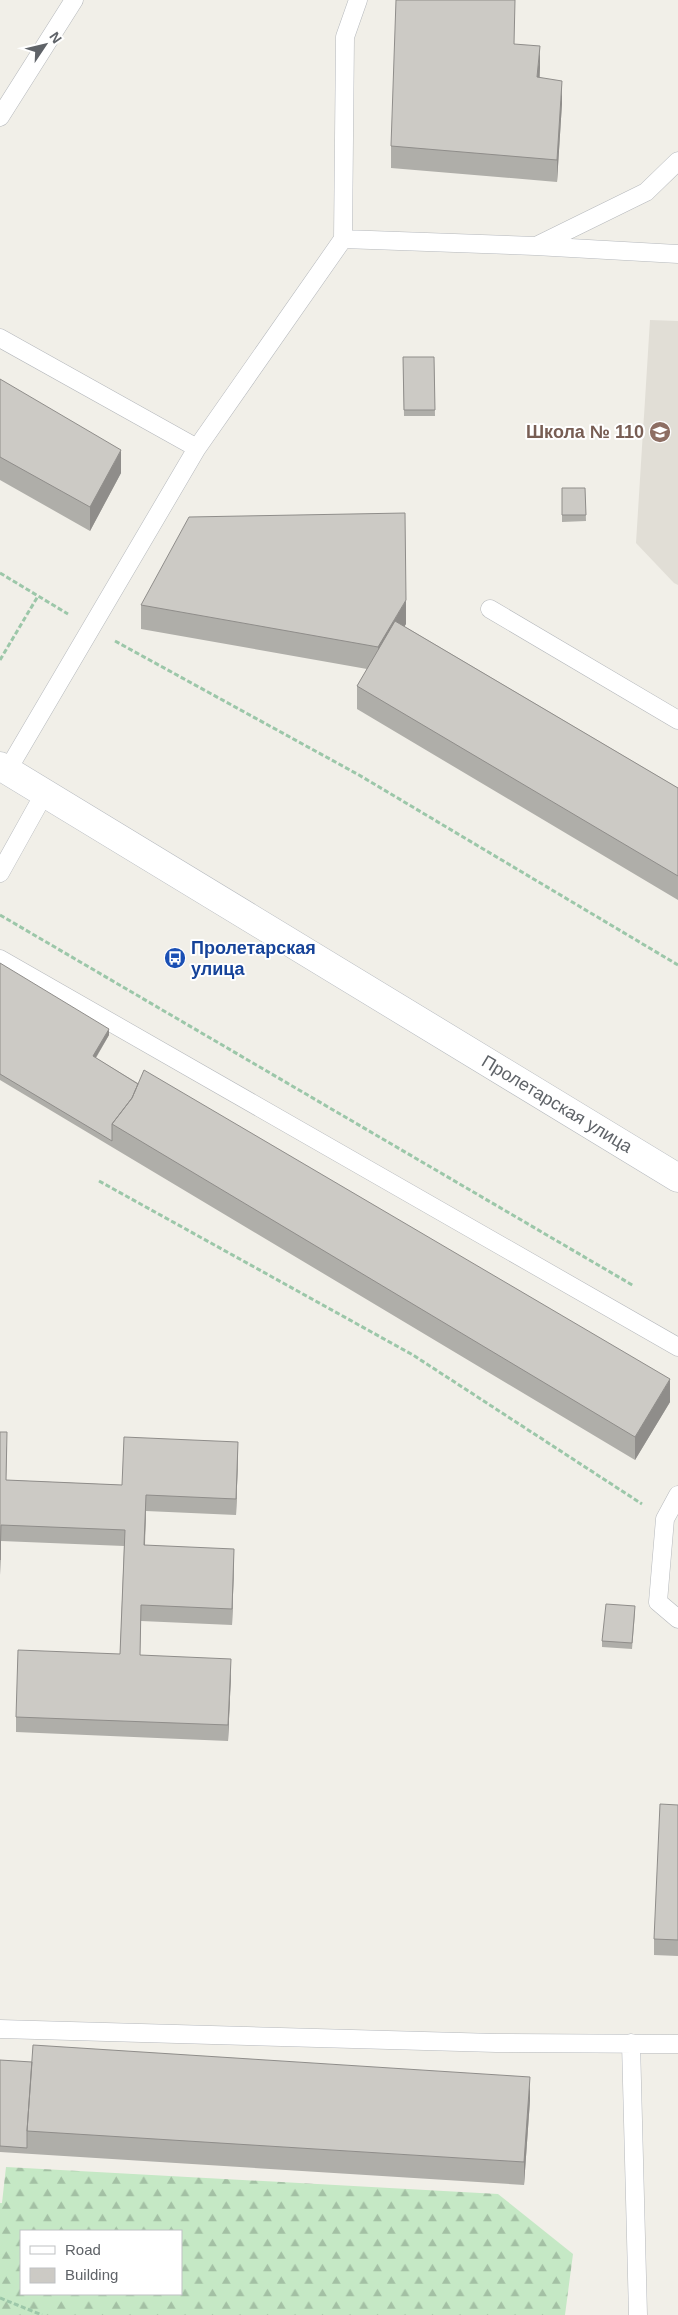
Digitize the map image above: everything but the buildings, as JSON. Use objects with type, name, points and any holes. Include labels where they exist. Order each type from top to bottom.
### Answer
[{"type":"main road","name":"Пролетарская улица","points":[[4,769],[678,1178]]},
{"type":"lane","points":[[0,117],[74,0]]},
{"type":"lane","points":[[4,769],[91,628],[197,448],[343,240],[345,37],[358,0]]},
{"type":"lane","points":[[535,246],[646,192],[678,161]]},
{"type":"lane","points":[[343,240],[535,246],[678,254]]},
{"type":"lane","points":[[0,338],[197,448]]},
{"type":"lane","points":[[490,609],[678,720]]},
{"type":"lane","points":[[0,873],[44,794]]},
{"type":"lane","points":[[0,959],[678,1347]]},
{"type":"lane","points":[[678,1495],[665,1519],[658,1602],[678,1619]]},
{"type":"lane","points":[[0,2029],[496,2043],[678,2044]]},
{"type":"lane","points":[[631,2043],[638,2315]]},
{"type":"path","points":[[0,573],[91,628],[359,775],[678,966]]},
{"type":"path","points":[[0,660],[38,596]]},
{"type":"path","points":[[0,915],[635,1287]]},
{"type":"path","points":[[99,1181],[413,1356],[665,1519]]},
{"type":"path","points":[[0,2298],[42,2315]]},
{"type":"shaded area","name":"Школа № 110","points":[[650,320],[678,321],[678,585],[636,543]]},
{"type":"green space","points":[[6,2167],[498,2194],[573,2254],[565,2315],[0,2315],[0,2203],[2,2203]]},
{"type":"place","name":"Школа № 110","points":[[660,432]]},
{"type":"place","name":"Пролетарская улица","points":[[175,958]]}]
